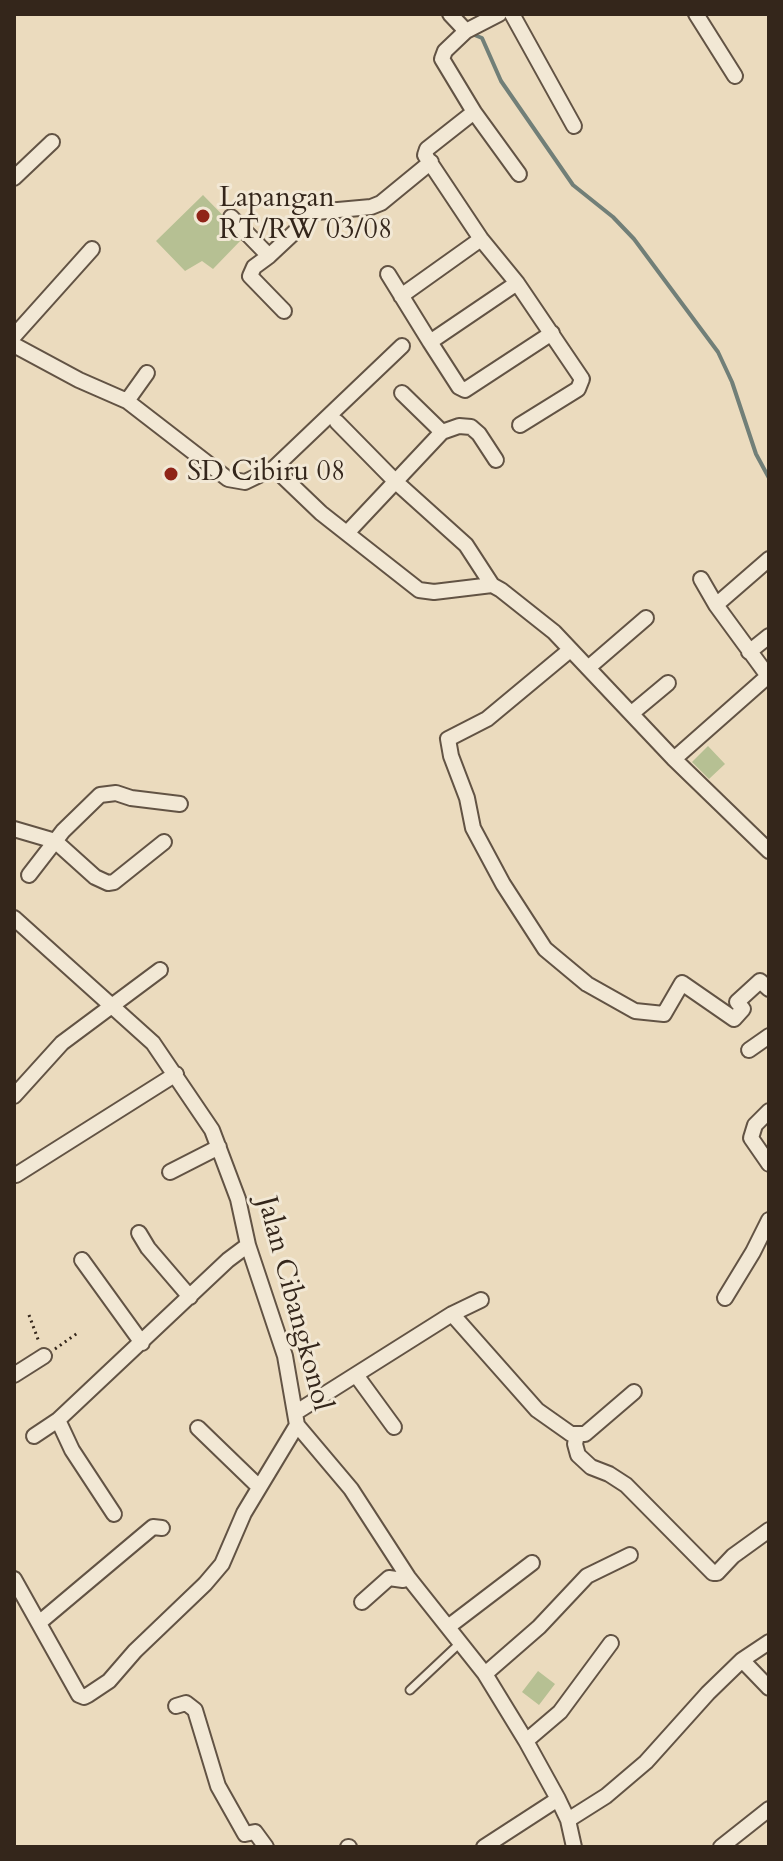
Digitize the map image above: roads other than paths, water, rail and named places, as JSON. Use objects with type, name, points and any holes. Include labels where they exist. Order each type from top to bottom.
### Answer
[{"type":"street","points":[[450,14],[466,31]]},
{"type":"street","points":[[499,14],[466,31],[445,51],[442,59],[474,112],[519,174]]},
{"type":"street","points":[[512,14],[574,126]]},
{"type":"street","points":[[696,14],[735,76]]},
{"type":"street","points":[[474,112],[427,149],[425,155],[481,239],[552,333],[582,382],[578,389],[520,425]]},
{"type":"street","points":[[14,178],[52,142]]},
{"type":"street","points":[[284,311],[250,276],[254,267],[316,212],[371,207],[381,203],[431,162]]},
{"type":"street","points":[[231,217],[269,256]]},
{"type":"street","points":[[401,296],[481,239]]},
{"type":"street","points":[[14,336],[92,249]]},
{"type":"street","points":[[388,274],[463,390],[552,333]]},
{"type":"street","points":[[430,342],[517,283]]},
{"type":"street","points":[[14,345],[79,380],[127,401],[228,479],[245,482],[274,468],[402,346]]},
{"type":"street","points":[[127,401],[147,373]]},
{"type":"street","points":[[402,393],[442,432]]},
{"type":"street","points":[[337,422],[396,482],[466,545],[492,585],[538,618],[674,759],[769,851]]},
{"type":"street","points":[[347,533],[442,432],[459,426],[471,427],[496,460]]},
{"type":"street","points":[[274,468],[321,513],[419,590],[434,592],[492,585]]},
{"type":"street","points":[[716,605],[769,559]]},
{"type":"street","points":[[674,759],[764,688],[767,673],[716,605],[701,579]]},
{"type":"street","points":[[588,668],[646,618]]},
{"type":"street","points":[[749,652],[769,636]]},
{"type":"street","points":[[570,650],[487,719],[448,739],[473,828],[503,884],[545,949],[587,984],[635,1011],[664,1014],[682,983],[734,1019],[743,1009],[737,1002],[760,981],[769,989]]},
{"type":"street","points":[[632,713],[668,683]]},
{"type":"street","points":[[29,875],[72,820],[100,795],[116,793],[180,804]]},
{"type":"street","points":[[14,829],[55,841],[95,877],[108,883],[114,882],[164,842]]},
{"type":"street","name":"Jalan Cibangkonol","points":[[14,918],[153,1043],[212,1130],[238,1199],[248,1245],[285,1356],[296,1419],[351,1489],[408,1577],[485,1674],[558,1799],[568,1820],[574,1847]]},
{"type":"street","points":[[14,1096],[62,1043],[160,970]]},
{"type":"street","points":[[749,1050],[769,1036]]},
{"type":"street","points":[[16,1175],[176,1074]]},
{"type":"street","points":[[769,1111],[755,1125],[751,1138],[769,1164]]},
{"type":"street","points":[[170,1172],[219,1147]]},
{"type":"street","points":[[725,1298],[769,1220]]},
{"type":"street","points":[[139,1233],[190,1297]]},
{"type":"street","points":[[34,1436],[58,1420],[228,1260],[248,1245]]},
{"type":"street","points":[[82,1260],[142,1343]]},
{"type":"street","points":[[14,1579],[79,1695],[84,1697],[100,1688],[222,1564],[244,1513],[296,1419],[356,1375],[452,1314],[481,1300]]},
{"type":"street","points":[[452,1314],[537,1410],[564,1431],[585,1434],[634,1392]]},
{"type":"street","points":[[14,1375],[44,1356]]},
{"type":"street","points":[[356,1375],[394,1427]]},
{"type":"street","points":[[58,1420],[72,1450],[114,1514]]},
{"type":"street","points":[[198,1428],[259,1487]]},
{"type":"street","points":[[577,1435],[575,1444],[578,1455],[591,1467],[626,1485],[713,1573],[717,1573],[733,1556],[769,1530]]},
{"type":"street","points":[[40,1622],[153,1527],[162,1528]]},
{"type":"street","points":[[485,1674],[539,1627],[587,1576],[630,1555]]},
{"type":"street","points":[[448,1627],[532,1563]]},
{"type":"street","points":[[362,1602],[389,1578],[403,1580],[408,1577]]},
{"type":"street","points":[[568,1820],[606,1796],[646,1762],[742,1660],[769,1642]]},
{"type":"street","points":[[526,1741],[560,1712],[611,1643]]},
{"type":"street","points":[[742,1660],[769,1688]]},
{"type":"street","points":[[176,1706],[186,1703],[195,1710],[218,1786],[245,1834],[255,1832],[266,1847]]},
{"type":"street","points":[[484,1847],[558,1799]]},
{"type":"street","points":[[721,1847],[769,1809]]},
{"type":"lane","points":[[410,1690],[460,1643]]},
{"type":"waterway","points":[[472,34],[482,38],[501,81],[573,185],[613,217],[634,239],[718,352],[732,382],[756,454],[769,478]]},
{"type":"place","name":"Lapangan RT/RW 03/08","points":[[203,216]]},
{"type":"place","name":"SD Cibiru 08","points":[[171,474]]}]
